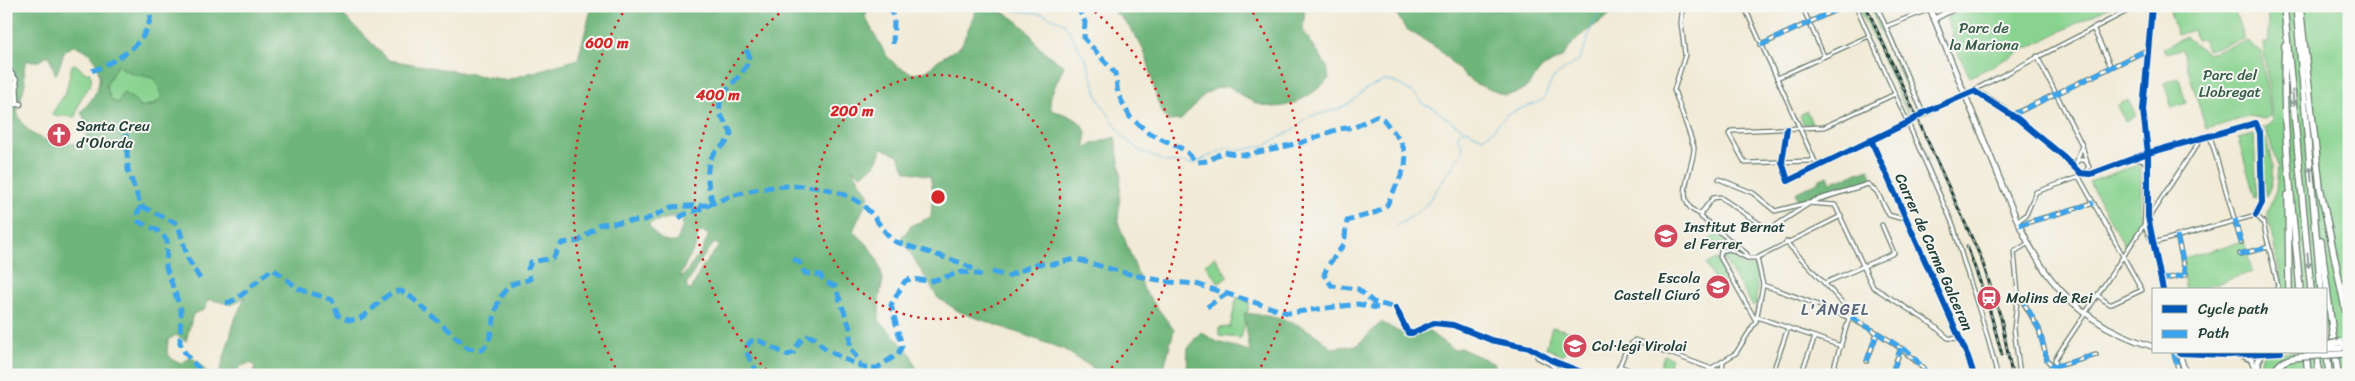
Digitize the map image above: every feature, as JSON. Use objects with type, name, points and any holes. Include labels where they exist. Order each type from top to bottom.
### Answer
[{"type":"highway","points":[[2284,6],[2311,288]]},
{"type":"highway","points":[[2298,6],[2322,288]]},
{"type":"highway","points":[[2298,6],[2308,61],[2320,187],[2349,327]]},
{"type":"highway","points":[[2286,28],[2284,67],[2288,145],[2300,288]]},
{"type":"highway","points":[[2288,145],[2289,288]]},
{"type":"highway","points":[[2316,223],[2328,288]]},
{"type":"highway","points":[[2328,289],[2338,375]]},
{"type":"highway","points":[[2345,306],[2349,317]]},
{"type":"highway","points":[[2329,349],[2343,349],[2349,342]]},
{"type":"highway","points":[[2328,345],[2343,349]]},
{"type":"highway","points":[[2328,351],[2349,348]]},
{"type":"highway","points":[[2273,375],[2277,366],[2285,360],[2303,354],[2308,374]]},
{"type":"highway","points":[[2317,354],[2319,375]]},
{"type":"highway","points":[[2327,354],[2329,375]]},
{"type":"main road","points":[[1937,6],[1929,8],[2027,244],[2052,282],[2085,314],[2118,334],[2152,346]]},
{"type":"main road","points":[[1934,20],[1959,6]]},
{"type":"main road","points":[[2151,235],[2145,225],[2148,153],[2143,110],[2152,7]]},
{"type":"main road","points":[[8,69],[15,86],[12,102]]},
{"type":"main road","points":[[8,69],[18,86],[12,102]]},
{"type":"main road","points":[[2147,201],[2152,243],[2162,288]]},
{"type":"main road","points":[[2177,354],[2186,375]]},
{"type":"main road","points":[[2228,354],[2249,357],[2259,375]]},
{"type":"main road","points":[[2234,355],[2248,354]]},
{"type":"main road","points":[[2259,375],[2258,361],[2262,354]]},
{"type":"street","points":[[1686,6],[1681,23],[1685,54],[1674,90],[1694,147],[1685,190],[1690,205],[1702,218],[1747,254],[1747,258]]},
{"type":"street","points":[[1754,6],[1745,8],[1817,166]]},
{"type":"street","points":[[1802,6],[1824,56]]},
{"type":"street","points":[[1761,45],[1844,6]]},
{"type":"street","points":[[1856,6],[1895,94],[1910,122],[1954,227],[1967,275],[1985,324],[1997,375]]},
{"type":"street","points":[[1878,6],[1922,115],[2137,6]]},
{"type":"street","points":[[1886,26],[1929,8]]},
{"type":"street","points":[[2093,28],[2111,66]]},
{"type":"street","points":[[1777,78],[1869,36]]},
{"type":"street","points":[[2012,115],[2147,50]]},
{"type":"street","points":[[2037,56],[2082,144],[2091,169],[2097,171]]},
{"type":"street","points":[[1971,91],[1979,92],[2012,115],[2074,167],[2078,173],[2083,174],[2135,158],[2145,157],[2148,153],[2258,123],[2262,203],[2256,215]]},
{"type":"street","points":[[1813,159],[1811,161],[1745,163],[1730,138],[1731,131],[1824,127],[1895,94]]},
{"type":"street","points":[[1787,130],[1782,162],[1788,181],[1910,122]]},
{"type":"street","points":[[2210,136],[2241,242]]},
{"type":"street","points":[[2148,217],[2201,139]]},
{"type":"street","name":"Carrer de Carme Galceran","points":[[1870,140],[1974,375]]},
{"type":"street","points":[[2074,167],[2082,144]]},
{"type":"street","points":[[2135,158],[2144,160],[2148,166]]},
{"type":"street","points":[[2076,161],[2081,159],[2088,163]]},
{"type":"street","points":[[2018,224],[2026,215],[2036,192],[2079,177],[2088,170],[2088,163]]},
{"type":"street","points":[[2079,177],[2142,290],[2112,304],[2108,304],[2097,295]]},
{"type":"street","points":[[1719,179],[1753,194],[1772,211],[1810,204],[1833,204],[1841,216],[1862,268],[1873,287],[1932,324],[1948,338],[1960,340]]},
{"type":"street","points":[[1700,214],[1713,198],[1720,197],[1770,228],[1810,204],[1813,200],[1868,184],[1877,192],[1889,215],[1899,218],[1904,216]]},
{"type":"street","points":[[2018,224],[2094,203]]},
{"type":"street","points":[[2152,243],[2256,215]]},
{"type":"street","points":[[2256,215],[2263,222],[2277,288]]},
{"type":"street","points":[[1841,216],[1757,258],[1747,258],[1729,248],[1722,250],[1720,254],[1757,319],[1841,346]]},
{"type":"street","points":[[1825,283],[1894,253],[1882,225]]},
{"type":"street","points":[[2057,375],[2054,367],[2055,359],[2145,225]]},
{"type":"street","points":[[2160,280],[2185,275],[2177,236]]},
{"type":"street","points":[[1786,242],[1851,312],[1833,370]]},
{"type":"street","points":[[2020,375],[2014,329],[2018,292],[2014,252],[2027,244]]},
{"type":"street","points":[[2240,254],[2269,247]]},
{"type":"street","points":[[1706,375],[1710,369],[1736,353],[1743,345],[1757,319],[1763,285],[1757,258]]},
{"type":"street","points":[[1763,285],[1851,316],[1910,353],[1929,375]]},
{"type":"street","points":[[2018,292],[2039,329],[2047,360],[2060,375]]},
{"type":"street","points":[[1396,308],[1408,333],[1412,333],[1434,322],[1445,323],[1486,339],[1511,344],[1538,353],[1589,375]]},
{"type":"street","points":[[1775,366],[1788,328]]},
{"type":"street","points":[[1866,361],[1877,333]]},
{"type":"street","points":[[1804,366],[1815,337]]},
{"type":"street","points":[[1616,375],[1626,350],[1634,340],[1728,375]]},
{"type":"street","points":[[1892,370],[1901,348]]},
{"type":"street","points":[[1538,353],[1536,357],[1550,364],[1562,375]]},
{"type":"street","points":[[2177,354],[2180,375]]},
{"type":"street","points":[[2039,375],[2054,367],[2096,355]]},
{"type":"street","points":[[1722,361],[1722,373]]},
{"type":"street","points":[[1619,366],[1644,375]]},
{"type":"green space","points":[[6,6],[398,6],[343,15],[389,60],[506,80],[578,59],[592,6],[869,6],[865,17],[886,55],[897,66],[913,74],[927,71],[937,61],[961,46],[978,6],[993,9],[1006,14],[1018,22],[1038,46],[1064,66],[1050,97],[1051,110],[1072,117],[1083,126],[1086,131],[1084,147],[1115,137],[1121,174],[1118,222],[1144,290],[1174,330],[1162,375],[1104,375],[1063,349],[960,312],[938,298],[901,238],[912,225],[931,217],[933,190],[930,176],[906,171],[898,155],[882,148],[875,165],[861,175],[852,168],[869,196],[853,231],[867,244],[878,261],[883,280],[879,300],[879,320],[910,353],[919,375],[253,375],[255,366],[250,363],[241,366],[233,375],[219,375],[235,319],[245,297],[232,305],[209,299],[204,310],[193,314],[186,341],[176,335],[168,340],[167,353],[174,361],[183,363],[191,357],[210,375],[6,375]],"holes":[[[73,46],[87,51],[96,62],[99,75],[96,92],[81,112],[87,126],[86,138],[76,144],[48,141],[35,135],[25,126],[17,112],[25,84],[24,67],[27,61],[39,61],[49,55],[55,74],[65,50]],[[117,65],[131,73],[153,78],[162,98],[154,105],[139,107],[136,101],[123,92],[118,103],[111,100],[106,86]],[[677,216],[683,221],[677,241],[673,242],[664,241],[657,236],[649,226],[650,223]],[[698,233],[709,234],[702,251],[684,275],[680,277],[696,246]],[[715,243],[719,246],[702,267],[691,290],[688,290],[686,286],[706,253]]]},
{"type":"green space","points":[[1107,6],[1305,6],[1303,30],[1327,67],[1329,79],[1304,98],[1292,104],[1280,106],[1256,103],[1229,86],[1217,88],[1205,94],[1181,120],[1168,121],[1158,103],[1147,60],[1140,43],[1129,26]]},
{"type":"green space","points":[[1392,6],[1617,6],[1611,14],[1577,38],[1562,57],[1542,68],[1527,87],[1516,93],[1504,95],[1474,83],[1437,48],[1405,28]]},
{"type":"green space","points":[[1858,6],[1862,6],[1929,160]]},
{"type":"green space","points":[[1869,6],[1872,6],[1918,113]]},
{"type":"green space","name":"Parc de la Mariona","points":[[1968,6],[2111,6],[1970,77],[1950,38],[1954,36],[1946,18]]},
{"type":"green space","points":[[2185,6],[2233,6],[2244,39],[2207,50],[2203,39],[2196,40],[2193,30],[2177,35],[2170,11]]},
{"type":"green space","points":[[2267,6],[2349,6],[2349,375],[2264,375],[2260,365],[2263,354],[2328,354],[2328,288],[2280,288],[2281,279],[2267,212],[2276,190],[2278,167],[2265,127],[2273,121],[2263,43],[2269,43]]},
{"type":"green space","name":"Parc del Llobregat","points":[[2186,37],[2207,53],[2248,41],[2261,52],[2271,116],[2264,119],[2251,116],[2206,129],[2182,49],[2165,53],[2163,48]]},
{"type":"green space","points":[[75,64],[87,74],[89,71],[91,83],[80,101],[75,117],[51,115],[66,92],[72,65]]},
{"type":"green space","points":[[117,65],[131,73],[153,78],[162,98],[150,105],[144,106],[123,105],[111,100],[106,86]]},
{"type":"green space","points":[[2179,78],[2186,103],[2172,108],[2164,83]]},
{"type":"green space","points":[[2128,100],[2136,115],[2125,121],[2117,106]]},
{"type":"green space","points":[[1807,111],[1812,124],[1803,124],[1800,115]]},
{"type":"green space","points":[[2263,127],[2272,162],[2272,180],[2270,189],[2265,197]]},
{"type":"green space","points":[[2254,134],[2257,197],[2255,198],[2238,138]]},
{"type":"green space","points":[[2137,165],[2141,168],[2140,220],[2125,246],[2089,182]]},
{"type":"green space","points":[[1869,169],[1872,176],[1868,182],[1798,201],[1795,193],[1820,181],[1820,179],[1828,176],[1831,182]]},
{"type":"green space","points":[[1717,235],[1732,247],[1722,246],[1717,253],[1710,239]]},
{"type":"green space","points":[[2244,241],[2252,272],[2206,288],[2186,288],[2180,259]]},
{"type":"green space","points":[[1727,252],[1740,259],[1741,267],[1755,267],[1757,288],[1756,305],[1753,307],[1726,263],[1723,256]]},
{"type":"green space","points":[[1215,257],[1228,277],[1219,283],[1205,264]]},
{"type":"green space","points":[[1717,259],[1726,279],[1716,284],[1706,264]]},
{"type":"green space","points":[[1237,297],[1250,302],[1241,338],[1219,336],[1219,328],[1230,327]]},
{"type":"green space","points":[[1244,313],[1270,316],[1291,322],[1311,332],[1332,348],[1358,345],[1381,322],[1405,335],[1428,331],[1454,350],[1460,348],[1494,363],[1500,375],[1187,375],[1188,347],[1201,332],[1217,342],[1250,351]]},
{"type":"green space","points":[[1552,327],[1572,332],[1563,356],[1546,348]]},
{"type":"green space","points":[[1664,355],[1672,358],[1667,375],[1658,375]]},
{"type":"waterway","points":[[1009,6],[1014,10],[1043,14],[1064,23],[1087,62],[1099,100],[1124,138],[1142,152],[1167,162],[1192,164],[1227,148],[1242,150],[1266,145],[1298,127],[1307,117],[1339,109],[1353,101],[1366,89],[1384,81],[1394,82],[1407,89],[1418,97],[1424,105],[1432,107],[1456,125],[1483,138],[1507,114],[1543,100],[1553,78],[1578,60],[1602,6]]},
{"type":"waterway","points":[[1396,226],[1426,205],[1462,152],[1463,147],[1457,137],[1460,132],[1464,131]]},
{"type":"tunnel","points":[[1911,121],[1920,117]]},
{"type":"railway","points":[[1866,6],[1981,258],[2001,318],[2012,375]]},
{"type":"railway","points":[[1967,246],[1988,304],[2002,355]]},
{"type":"marked path","points":[[92,71],[124,55],[133,48],[147,30],[151,6]]},
{"type":"marked path","points":[[890,6],[894,21],[893,44]]},
{"type":"marked path","points":[[1077,6],[1085,22],[1084,38],[1115,73],[1118,94],[1130,117],[1149,133],[1185,150],[1196,162],[1208,161],[1223,152],[1244,155],[1300,143],[1338,129],[1355,127],[1376,116],[1383,119],[1400,140],[1406,154],[1405,167],[1387,205],[1377,212],[1347,221],[1344,244],[1327,267],[1324,275],[1332,286],[1358,289],[1373,302],[1396,308]]},
{"type":"marked path","points":[[1761,45],[1844,6]]},
{"type":"marked path","points":[[713,203],[708,183],[709,162],[716,151],[727,142],[731,133],[721,115],[720,104],[722,96],[748,63],[749,55],[744,47]]},
{"type":"marked path","points":[[2012,115],[2147,50]]},
{"type":"marked path","points":[[126,134],[128,170],[141,206],[178,224],[188,259],[200,279]]},
{"type":"marked path","points":[[679,218],[720,200],[759,189],[800,186],[821,188],[840,193],[857,201],[869,211],[886,233],[896,242],[962,263],[978,272]]},
{"type":"marked path","points":[[2019,225],[2094,203]]},
{"type":"marked path","points":[[226,303],[243,294],[273,269],[299,289],[332,300],[338,315],[348,320],[356,320],[364,316],[385,297],[401,291],[411,297],[468,348],[482,350],[490,335],[499,300],[511,285],[530,279],[528,269],[531,262],[553,258],[562,243],[579,241],[600,224],[645,220],[672,207],[707,205]]},
{"type":"marked path","points":[[141,206],[137,214],[139,222],[157,230],[167,240],[166,267],[181,310],[180,343],[185,353],[204,375]]},
{"type":"marked path","points":[[2235,219],[2241,242]]},
{"type":"marked path","points":[[2177,236],[2186,274]]},
{"type":"marked path","points":[[2240,254],[2269,247]]},
{"type":"marked path","points":[[793,259],[799,262],[805,273],[820,275],[825,282],[835,286],[850,328],[850,346],[860,364]]},
{"type":"marked path","points":[[992,272],[1008,276],[1036,264],[1054,264],[1075,259],[1133,275],[1169,282],[1196,284],[1288,313],[1358,304],[1378,308]]},
{"type":"marked path","points":[[757,375],[747,353],[748,345],[751,341],[760,341],[787,355],[793,353],[801,340],[808,336],[815,338],[824,348],[840,357],[865,368],[877,368],[898,354],[902,346],[891,305],[905,281],[911,279],[931,281],[963,272],[982,275]]},
{"type":"marked path","points":[[2160,280],[2184,275]]},
{"type":"marked path","points":[[1207,307],[1228,293]]},
{"type":"marked path","points":[[2021,296],[2039,329],[2047,360],[2061,375]]},
{"type":"marked path","points":[[1851,317],[1910,353],[1929,375]]},
{"type":"marked path","points":[[1867,361],[1877,333]]},
{"type":"marked path","points":[[1893,370],[1901,348]]},
{"type":"marked path","points":[[2174,354],[2180,375]]},
{"type":"marked path","points":[[2054,367],[2096,355]]},
{"type":"cycle path","points":[[2152,6],[2143,110],[2148,153],[2148,217],[2163,288]]},
{"type":"cycle path","points":[[1787,129],[1782,162],[1788,181],[1911,121],[1923,113],[1974,91],[2018,119],[2062,155],[2080,173],[2091,174],[2148,153],[2256,123],[2260,133],[2262,203],[2256,215]]},
{"type":"cycle path","points":[[1871,140],[1968,357],[1974,375]]},
{"type":"cycle path","points":[[1396,308],[1408,333],[1434,323],[1453,325],[1491,340],[1530,348],[1553,361],[1589,375]]},
{"type":"cycle path","points":[[2204,354],[2246,354]]},
{"type":"place","name":"Santa Creu d'Olorda","points":[[59,135]]},
{"type":"place","name":"Institut Bernat el Ferrer","points":[[1666,236]]},
{"type":"place","name":"Escola Castell Ciuró","points":[[1718,287]]},
{"type":"place","name":"Molins de Rei","points":[[1989,298]]},
{"type":"place","name":"Col·legi Virolai","points":[[1575,346]]},
{"type":"district","name":"L'ÀNGEL","points":[[1835,309]]}]
